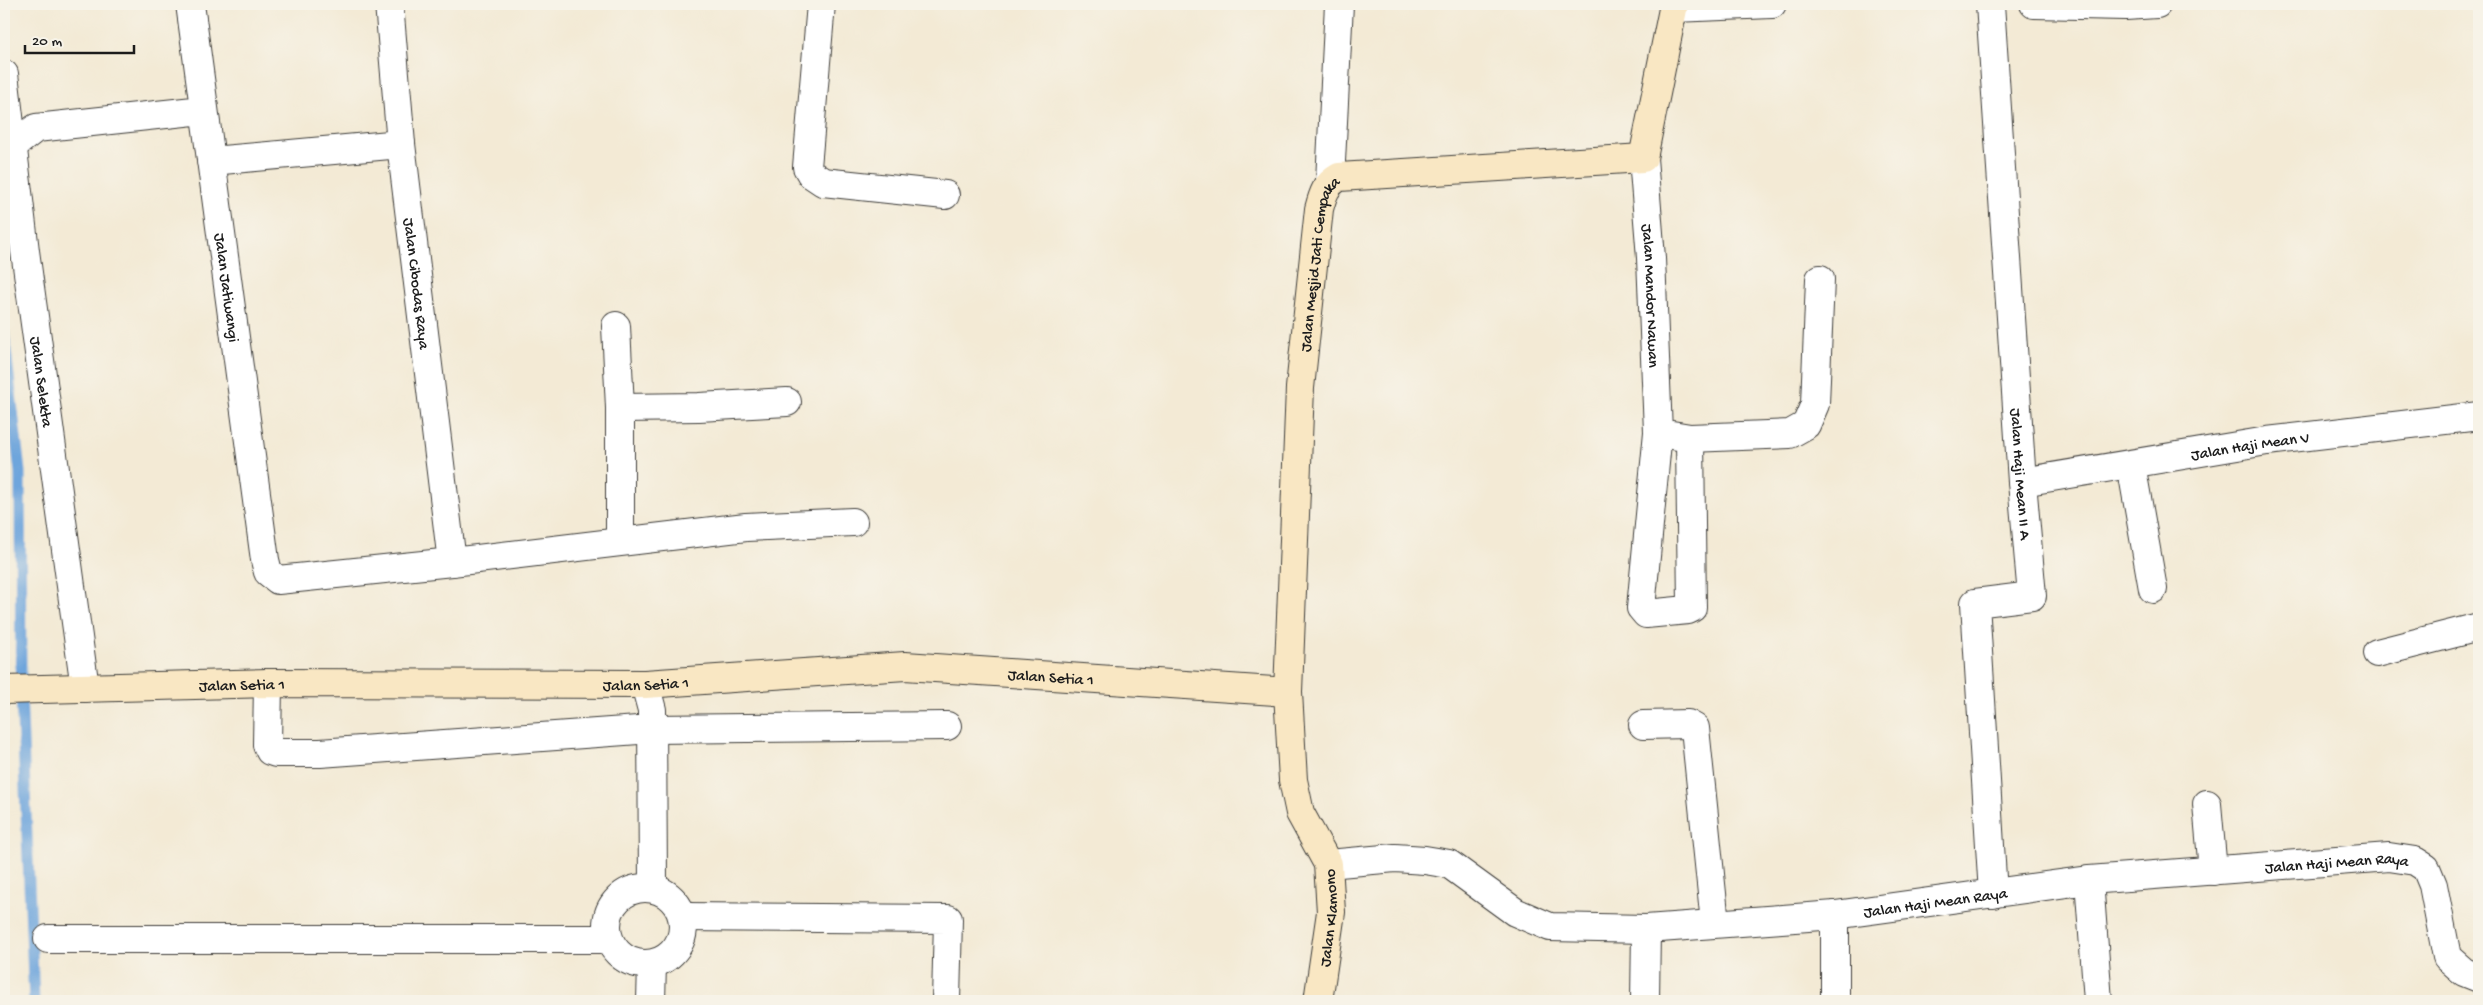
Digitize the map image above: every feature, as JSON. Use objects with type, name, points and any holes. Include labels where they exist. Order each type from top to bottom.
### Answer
[{"type":"street","name":"Jalan Jatiwangi","points":[[190,4],[203,110],[268,572],[278,580],[452,562]]},
{"type":"street","name":"Jalan Cibodas Raya","points":[[388,4],[401,144],[452,562]]},
{"type":"street","points":[[821,4],[808,167],[811,174],[823,182],[945,195]]},
{"type":"street","points":[[1330,181],[1338,4]]},
{"type":"street","points":[[1644,158],[1673,6],[1772,4]]},
{"type":"street","name":"Jalan Haji Mean II A","points":[[1990,4],[2022,482],[2032,596],[1975,603],[1993,894]]},
{"type":"street","points":[[2034,4],[2125,6],[2157,4]]},
{"type":"street","name":"Jalan Selekta","points":[[4,74],[25,252],[84,688]]},
{"type":"street","points":[[13,146],[36,128],[203,110]]},
{"type":"street","points":[[211,161],[401,144]]},
{"type":"street","name":"Jalan Mesjid Jati Cempaka","points":[[1288,692],[1300,388],[1319,208],[1330,181],[1339,176],[1644,158]]},
{"type":"street","name":"Jalan Mandor Nawan","points":[[1644,158],[1651,258],[1658,432],[1641,608],[1646,614],[1688,610],[1692,605],[1690,438]]},
{"type":"street","points":[[1658,432],[1690,438],[1790,434],[1806,425],[1815,404],[1820,279]]},
{"type":"street","points":[[616,326],[620,408],[620,540]]},
{"type":"street","points":[[620,408],[698,408],[788,402]]},
{"type":"street","name":"Jalan Haji Mean V","points":[[2022,482],[2267,441],[2479,416]]},
{"type":"street","points":[[2131,464],[2153,589]]},
{"type":"street","points":[[452,562],[746,526],[853,522]]},
{"type":"street","points":[[2377,653],[2479,626]]},
{"type":"street","name":"Jalan Setia 1","points":[[6,690],[268,683],[645,684],[905,666],[1288,692]]},
{"type":"street","points":[[268,683],[267,745],[270,751],[276,753],[320,753],[652,729],[947,726]]},
{"type":"street","points":[[645,684],[652,710],[653,888]]},
{"type":"street","name":"Jalan Klamono","points":[[1288,692],[1293,780],[1300,813],[1328,864],[1331,912],[1318,1001]]},
{"type":"street","points":[[1643,726],[1688,724],[1695,728],[1715,923]]},
{"type":"street","points":[[2207,804],[2213,870]]},
{"type":"street","name":"Jalan Haji Mean Raya","points":[[1328,864],[1395,858],[1449,864],[1515,912],[1550,927],[1646,929],[1835,915],[2089,880],[2389,857],[2415,862],[2426,868],[2433,885],[2447,957],[2464,972],[2479,978]]},
{"type":"street","points":[[2089,880],[2098,1001]]},
{"type":"street","points":[[653,888],[666,894],[677,904],[683,917],[683,933],[677,947],[666,958],[652,964],[638,964],[625,959],[614,950],[608,939],[607,918],[615,900],[633,889],[653,888]]},
{"type":"street","points":[[1835,915],[1835,1001]]},
{"type":"street","points":[[683,917],[948,919],[946,1001]]},
{"type":"street","points":[[1645,1001],[1646,929]]},
{"type":"street","points":[[48,940],[608,939]]},
{"type":"street","points":[[651,1001],[652,964]]},
{"type":"waterway","points":[[4,333],[20,472],[21,693],[34,1001]]}]
